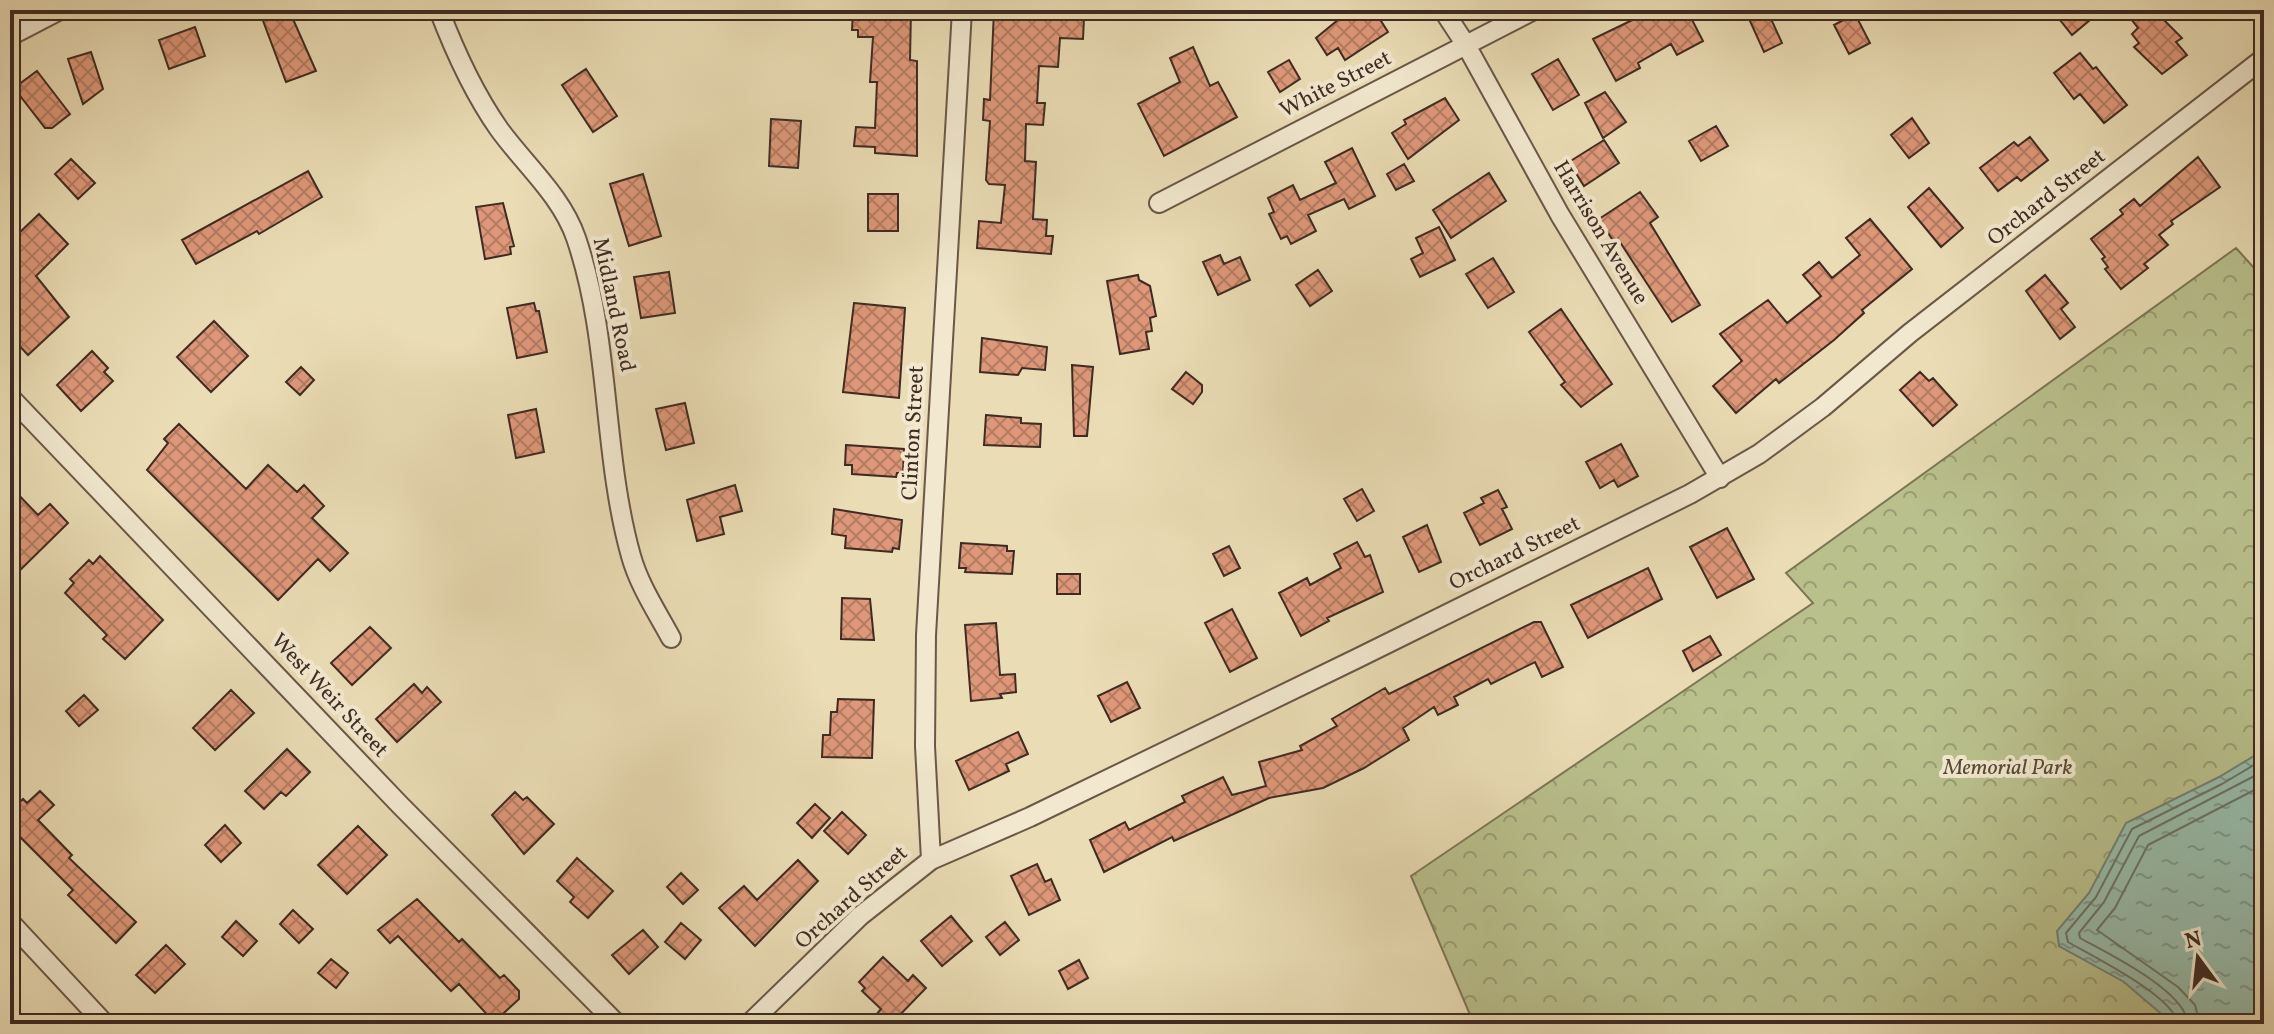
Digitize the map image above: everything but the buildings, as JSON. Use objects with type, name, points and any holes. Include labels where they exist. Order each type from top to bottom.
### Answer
[{"type":"street","points":[[10,36],[60,10]]},
{"type":"street","name":"Midland Road","points":[[439,10],[476,93],[499,129],[565,212],[576,240],[598,340],[632,560],[671,638]]},
{"type":"street","name":"Clinton Street","points":[[931,860],[925,732],[926,635],[962,10]]},
{"type":"street","name":"Harrison Avenue","points":[[1443,10],[1466,45],[1560,215],[1720,478]]},
{"type":"street","name":"White Street","points":[[1159,203],[1534,10]]},
{"type":"street","name":"Orchard Street","points":[[749,1024],[860,916],[931,860],[1041,811],[1322,675],[1720,478],[1778,442],[1910,333],[2264,58]]},
{"type":"street","name":"West Weir Street","points":[[10,397],[392,797],[617,1024]]},
{"type":"street","points":[[10,922],[105,1024]]},
{"type":"green space","name":"Memorial Park","points":[[2236,248],[2264,279],[2264,1024],[1474,1024],[1411,876],[1813,603],[1786,573]]},
{"type":"water","points":[[2264,750],[2264,1024],[2173,1024],[2124,982],[2059,946],[2057,931],[2089,893],[2126,823],[2219,777]]}]
